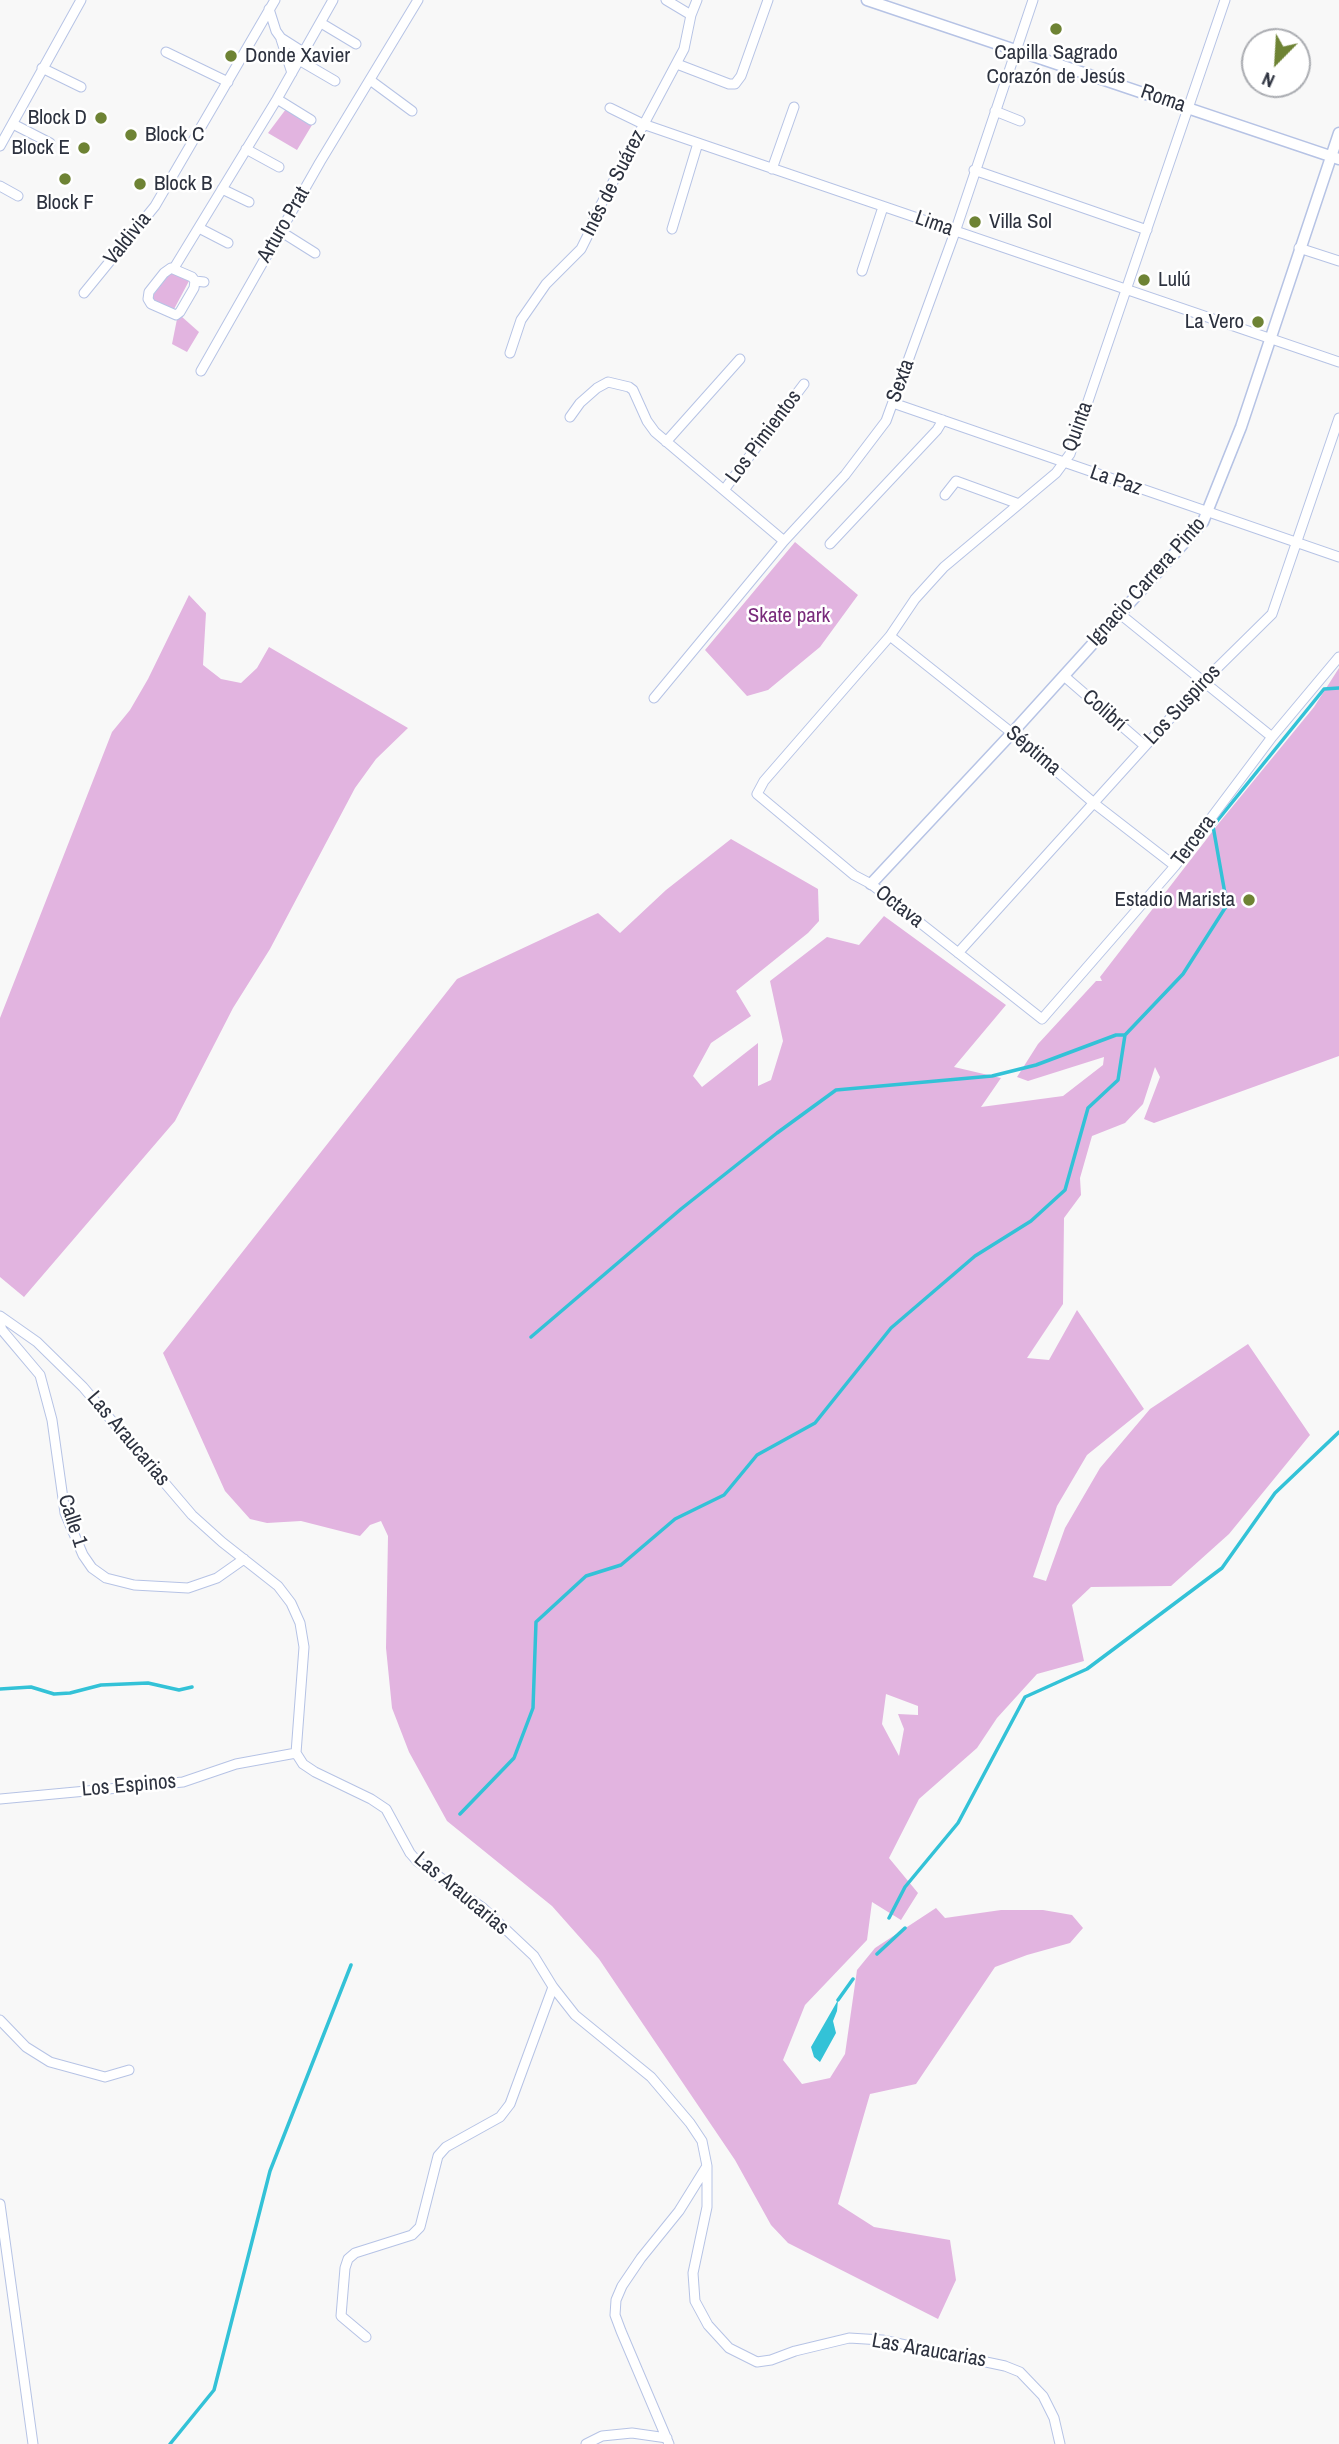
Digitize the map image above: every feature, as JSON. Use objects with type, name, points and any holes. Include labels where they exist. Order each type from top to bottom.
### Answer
[{"type":"street","points":[[0,146],[81,0]]},
{"type":"street","points":[[174,268],[199,282],[176,315],[151,304],[148,299],[149,292],[165,271],[174,268],[292,74],[333,0]]},
{"type":"street","name":"Arturo Prat","points":[[201,371],[418,0]]},
{"type":"street","points":[[666,0],[691,15]]},
{"type":"street","name":"Inés de Suárez","points":[[510,353],[521,320],[546,284],[580,249],[643,124],[677,64],[684,49],[697,0]]},
{"type":"street","points":[[677,64],[729,84],[736,84],[768,0]]},
{"type":"street","name":"Roma","points":[[867,0],[1335,157]]},
{"type":"street","name":"Sexta","points":[[654,698],[784,541],[845,475],[886,421],[955,232],[1033,0]]},
{"type":"street","name":"Quinta","points":[[757,794],[764,781],[890,636],[915,599],[944,567],[1065,463],[1224,0]]},
{"type":"street","points":[[272,5],[292,74]]},
{"type":"street","name":"Valdivia","points":[[84,293],[155,206],[272,5]]},
{"type":"street","points":[[321,23],[356,44]]},
{"type":"street","points":[[281,38],[335,81]]},
{"type":"street","points":[[166,52],[228,82]]},
{"type":"street","points":[[42,68],[81,87]]},
{"type":"street","points":[[370,80],[412,111]]},
{"type":"street","points":[[277,99],[312,120]]},
{"type":"street","points":[[772,169],[794,107]]},
{"type":"street","name":"Lima","points":[[610,108],[643,124],[772,169],[1339,362]]},
{"type":"street","points":[[995,111],[1020,121]]},
{"type":"street","points":[[13,124],[50,143]]},
{"type":"street","name":"Ignacio Carrera Pinto","points":[[871,884],[1196,533],[1209,513],[1241,427],[1299,248],[1335,157],[1339,133]]},
{"type":"street","points":[[672,229],[698,143]]},
{"type":"street","points":[[246,149],[279,167]]},
{"type":"street","points":[[974,170],[1147,230]]},
{"type":"street","points":[[0,186],[18,196]]},
{"type":"street","points":[[222,189],[250,202]]},
{"type":"street","points":[[862,271],[883,207]]},
{"type":"street","points":[[199,228],[228,243]]},
{"type":"street","points":[[280,232],[315,253]]},
{"type":"street","points":[[1299,248],[1339,261]]},
{"type":"street","points":[[666,442],[740,359]]},
{"type":"street","points":[[569,417],[580,403],[608,382],[633,390],[655,432],[784,541]]},
{"type":"street","name":"Los Pimientos","points":[[724,490],[804,384]]},
{"type":"street","name":"La Paz","points":[[893,403],[1339,557]]},
{"type":"street","name":"Los Suspiros","points":[[958,953],[1203,682],[1272,614],[1339,418]]},
{"type":"street","points":[[830,544],[937,430],[943,420]]},
{"type":"street","points":[[945,495],[956,481],[1019,504]]},
{"type":"street","points":[[1120,614],[1272,737]]},
{"type":"street","name":"Séptima","points":[[890,636],[1175,866]]},
{"type":"street","name":"Tercera","points":[[1042,1019],[1175,866],[1272,737],[1339,657]]},
{"type":"street","name":"Colibrí","points":[[1063,676],[1145,746]]},
{"type":"street","name":"Octava","points":[[757,794],[854,875],[871,884],[1042,1019]]},
{"type":"street","name":"Las Araucarias","points":[[0,1316],[37,1342],[83,1387],[192,1516],[278,1586],[291,1603],[300,1623],[304,1647],[296,1753],[303,1764],[371,1798],[386,1809],[417,1861],[483,1908],[534,1956],[575,2015],[651,2077],[702,2141],[707,2166],[707,2207],[693,2273],[695,2301],[708,2325],[729,2348],[757,2362],[849,2338],[927,2348],[1005,2366],[1020,2372],[1043,2396],[1054,2418],[1060,2444]]},
{"type":"street","name":"Calle 1","points":[[0,1324],[40,1375],[52,1420],[65,1513],[83,1555],[92,1568],[106,1578],[134,1585],[188,1588],[217,1578],[244,1559]]},
{"type":"street","name":"Los Espinos","points":[[0,1799],[183,1782],[236,1764],[296,1753]]},
{"type":"street","points":[[366,2337],[341,2316],[348,2259],[355,2253],[411,2235],[419,2227],[438,2156],[446,2147],[500,2117],[510,2104],[553,1987]]},
{"type":"street","points":[[0,2020],[26,2047],[50,2062],[105,2077],[129,2070]]},
{"type":"street","points":[[668,2441],[615,2315],[616,2300],[641,2258],[679,2211],[707,2166]]},
{"type":"street","points":[[0,2204],[33,2444]]},
{"type":"street","points":[[586,2444],[601,2436],[632,2433],[668,2441]]},
{"type":"green space","points":[[286,109],[312,125],[297,150],[268,133]]},
{"type":"green space","points":[[171,272],[189,281],[173,311],[151,298]]},
{"type":"green space","points":[[181,316],[199,332],[187,352],[172,344],[177,319]]},
{"type":"green space","name":"Skate park","points":[[795,542],[858,595],[820,647],[768,690],[747,696],[705,650]]},
{"type":"green space","points":[[189,595],[206,613],[203,665],[221,679],[241,683],[257,668],[269,647],[408,728],[376,759],[355,788],[270,949],[233,1008],[175,1121],[24,1297],[0,1277],[0,1018],[112,732],[130,710],[148,679]]},
{"type":"green space","points":[[1339,668],[1339,1056],[1154,1123],[1144,1119],[1160,1077],[1155,1067],[1143,1104],[1125,1123],[1092,1136],[1080,1178],[1081,1195],[1064,1218],[1063,1304],[1027,1358],[1049,1360],[1077,1310],[1144,1409],[1087,1455],[1057,1506],[1033,1577],[1046,1581],[1065,1528],[1100,1468],[1150,1409],[1248,1344],[1310,1435],[1229,1534],[1171,1586],[1091,1587],[1072,1605],[1084,1661],[1037,1674],[997,1718],[977,1748],[919,1799],[889,1858],[918,1893],[901,1920],[872,1902],[867,1940],[805,2005],[783,2060],[802,2084],[830,2078],[845,2054],[857,1970],[875,1948],[936,1908],[945,1918],[1001,1910],[1043,1910],[1072,1915],[1083,1928],[1070,1943],[995,1967],[916,2084],[870,2094],[838,2204],[874,2227],[950,2240],[956,2280],[938,2319],[788,2243],[771,2225],[735,2160],[599,1959],[552,1906],[447,1821],[409,1752],[392,1708],[386,1648],[388,1536],[381,1521],[370,1525],[360,1536],[301,1521],[267,1523],[250,1519],[225,1491],[163,1353],[457,979],[598,913],[620,933],[666,890],[731,839],[818,889],[819,921],[736,991],[751,1016],[711,1043],[693,1076],[702,1087],[758,1043],[758,1086],[771,1080],[783,1041],[770,981],[827,937],[859,945],[884,916],[1006,1005],[954,1067],[1001,1078],[981,1107],[1063,1096],[1103,1065],[1104,1057],[1028,1081],[1017,1077],[1038,1044],[1096,981],[1102,981],[1100,977],[1219,823],[1314,707]],"holes":[[[886,1694],[918,1706],[918,1715],[898,1714],[904,1729],[899,1756],[882,1724]]]},
{"type":"water","points":[[838,2000],[833,2021],[836,2033],[820,2062],[814,2057],[811,2047]]},
{"type":"waterway","points":[[460,1814],[514,1758],[533,1708],[536,1622],[586,1576],[621,1565],[675,1519],[724,1495],[757,1455],[815,1423],[891,1328],[975,1256],[1031,1221],[1065,1190],[1088,1108],[1118,1080],[1125,1035],[1183,974],[1227,905],[1213,826],[1324,689],[1339,688]]},
{"type":"waterway","points":[[531,1337],[681,1209],[836,1090],[992,1076],[1036,1065],[1116,1035],[1124,1035]]},
{"type":"waterway","points":[[889,1918],[905,1887],[958,1823],[1025,1697],[1087,1669],[1222,1568],[1275,1493],[1339,1432]]},
{"type":"waterway","points":[[0,1689],[31,1687],[54,1694],[101,1685],[148,1683],[179,1690],[192,1687]]},
{"type":"waterway","points":[[877,1954],[905,1928]]},
{"type":"waterway","points":[[170,2444],[214,2390],[270,2171],[351,1965]]},
{"type":"waterway","points":[[838,2000],[853,1979]]},
{"type":"place","name":"Capilla Sagrado Corazón de Jesús","points":[[1056,29]]},
{"type":"place","name":"Donde Xavier","points":[[231,56]]},
{"type":"place","name":"Block D","points":[[101,118]]},
{"type":"place","name":"Block C","points":[[131,135]]},
{"type":"place","name":"Block E","points":[[84,148]]},
{"type":"place","name":"Block F","points":[[65,179]]},
{"type":"place","name":"Block B","points":[[140,184]]},
{"type":"place","name":"Villa Sol","points":[[975,222]]},
{"type":"place","name":"Lulú","points":[[1144,280]]},
{"type":"place","name":"La Vero","points":[[1258,322]]},
{"type":"place","name":"Estadio Marista","points":[[1249,900]]}]
